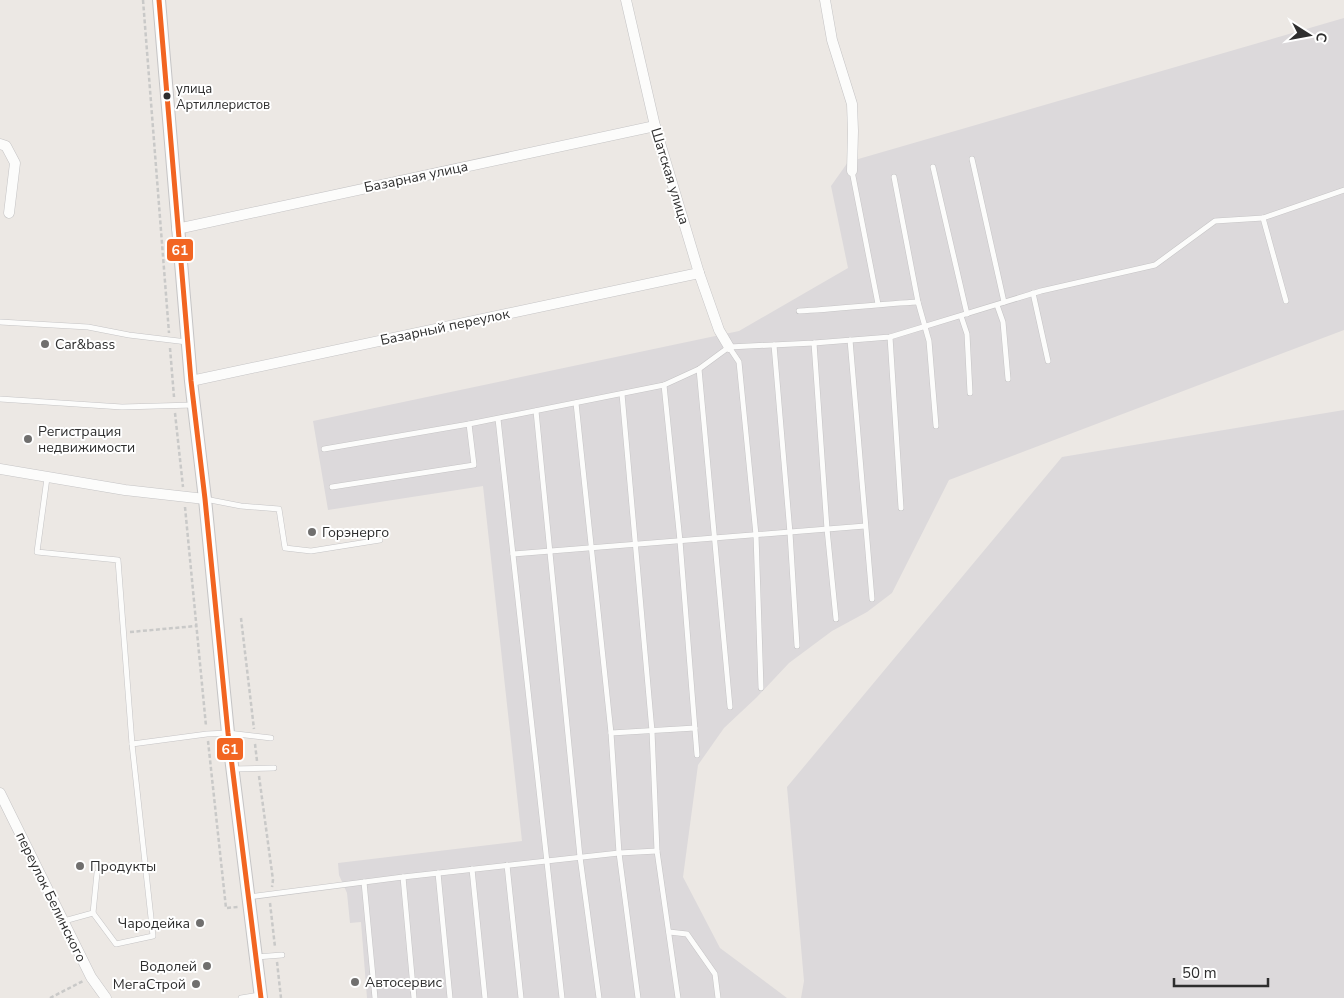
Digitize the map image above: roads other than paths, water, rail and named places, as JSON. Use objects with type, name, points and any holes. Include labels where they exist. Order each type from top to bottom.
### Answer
[{"type":"street","points":[[159,0],[187,342],[232,769],[260,996]]},
{"type":"street","name":"Шатская улица","points":[[626,0],[655,126],[699,273],[719,330],[729,347]]},
{"type":"street","points":[[825,0],[832,40],[852,104],[852,171]]},
{"type":"street","name":"Базарная улица","points":[[177,229],[655,126]]},
{"type":"street","points":[[0,144],[6,146],[16,163],[9,213]]},
{"type":"street","name":"Базарный переулок","points":[[191,381],[699,273]]},
{"type":"street","points":[[0,469],[125,490],[205,499]]},
{"type":"street","name":"переулок Белинского","points":[[0,793],[91,977],[106,998]]},
{"type":"lane","points":[[972,159],[1004,302]]},
{"type":"lane","points":[[933,167],[964,315],[967,334],[970,393]]},
{"type":"lane","points":[[852,171],[878,304]]},
{"type":"lane","points":[[894,177],[918,302],[929,341],[936,426]]},
{"type":"lane","points":[[324,449],[498,419],[664,385],[699,369],[729,347],[890,337],[1034,293],[1155,265],[1215,221],[1263,218],[1344,190]]},
{"type":"lane","points":[[1263,218],[1286,302]]},
{"type":"lane","points":[[1034,293],[1048,361]]},
{"type":"lane","points":[[799,311],[918,302]]},
{"type":"lane","points":[[998,305],[1003,322],[1008,379]]},
{"type":"lane","points":[[0,322],[88,327],[187,342]]},
{"type":"lane","points":[[890,337],[901,508]]},
{"type":"lane","points":[[850,340],[872,599]]},
{"type":"lane","points":[[814,343],[827,530],[836,619]]},
{"type":"lane","points":[[774,345],[790,533],[797,646]]},
{"type":"lane","points":[[729,347],[739,362],[756,536],[761,688]]},
{"type":"lane","points":[[699,369],[730,707]]},
{"type":"lane","points":[[664,385],[680,541],[697,755]]},
{"type":"lane","points":[[622,394],[652,731],[657,851],[678,998]]},
{"type":"lane","points":[[0,399],[122,407],[174,404],[194,405]]},
{"type":"lane","points":[[576,403],[611,733],[619,853],[638,998]]},
{"type":"lane","points":[[536,411],[580,857],[598,998]]},
{"type":"lane","points":[[498,419],[562,998]]},
{"type":"lane","points":[[332,487],[474,465],[469,424]]},
{"type":"lane","points":[[47,478],[37,552],[118,560],[132,744],[153,936],[116,944],[93,913],[97,873]]},
{"type":"lane","points":[[205,499],[241,506],[279,509],[285,548],[311,551],[380,540]]},
{"type":"lane","points":[[513,554],[865,526]]},
{"type":"lane","points":[[611,733],[695,728]]},
{"type":"lane","points":[[132,744],[228,733],[271,738]]},
{"type":"lane","points":[[232,769],[274,768]]},
{"type":"lane","points":[[248,897],[472,869],[619,853],[657,851]]},
{"type":"lane","points":[[508,865],[521,998]]},
{"type":"lane","points":[[472,869],[485,998]]},
{"type":"lane","points":[[438,873],[450,998]]},
{"type":"lane","points":[[403,877],[414,998]]},
{"type":"lane","points":[[364,882],[375,998]]},
{"type":"lane","points":[[64,921],[93,913]]},
{"type":"lane","points":[[668,932],[687,934],[715,974],[718,998]]},
{"type":"lane","points":[[256,958],[282,955]]},
{"type":"lane","points":[[241,998],[260,996]]},
{"type":"place","name":"улица Артиллеристов","points":[[167,96]]},
{"type":"place","name":"Car&bass","points":[[45,344]]},
{"type":"place","name":"Регистрация недвижимости","points":[[28,439]]},
{"type":"place","name":"Горэнерго","points":[[312,532]]},
{"type":"place","name":"Продукты","points":[[80,866]]},
{"type":"place","name":"Чародейка","points":[[200,923]]},
{"type":"place","name":"Водолей","points":[[207,966]]},
{"type":"place","name":"Автосервис","points":[[355,982]]},
{"type":"place","name":"МегаСтрой","points":[[196,984]]}]
